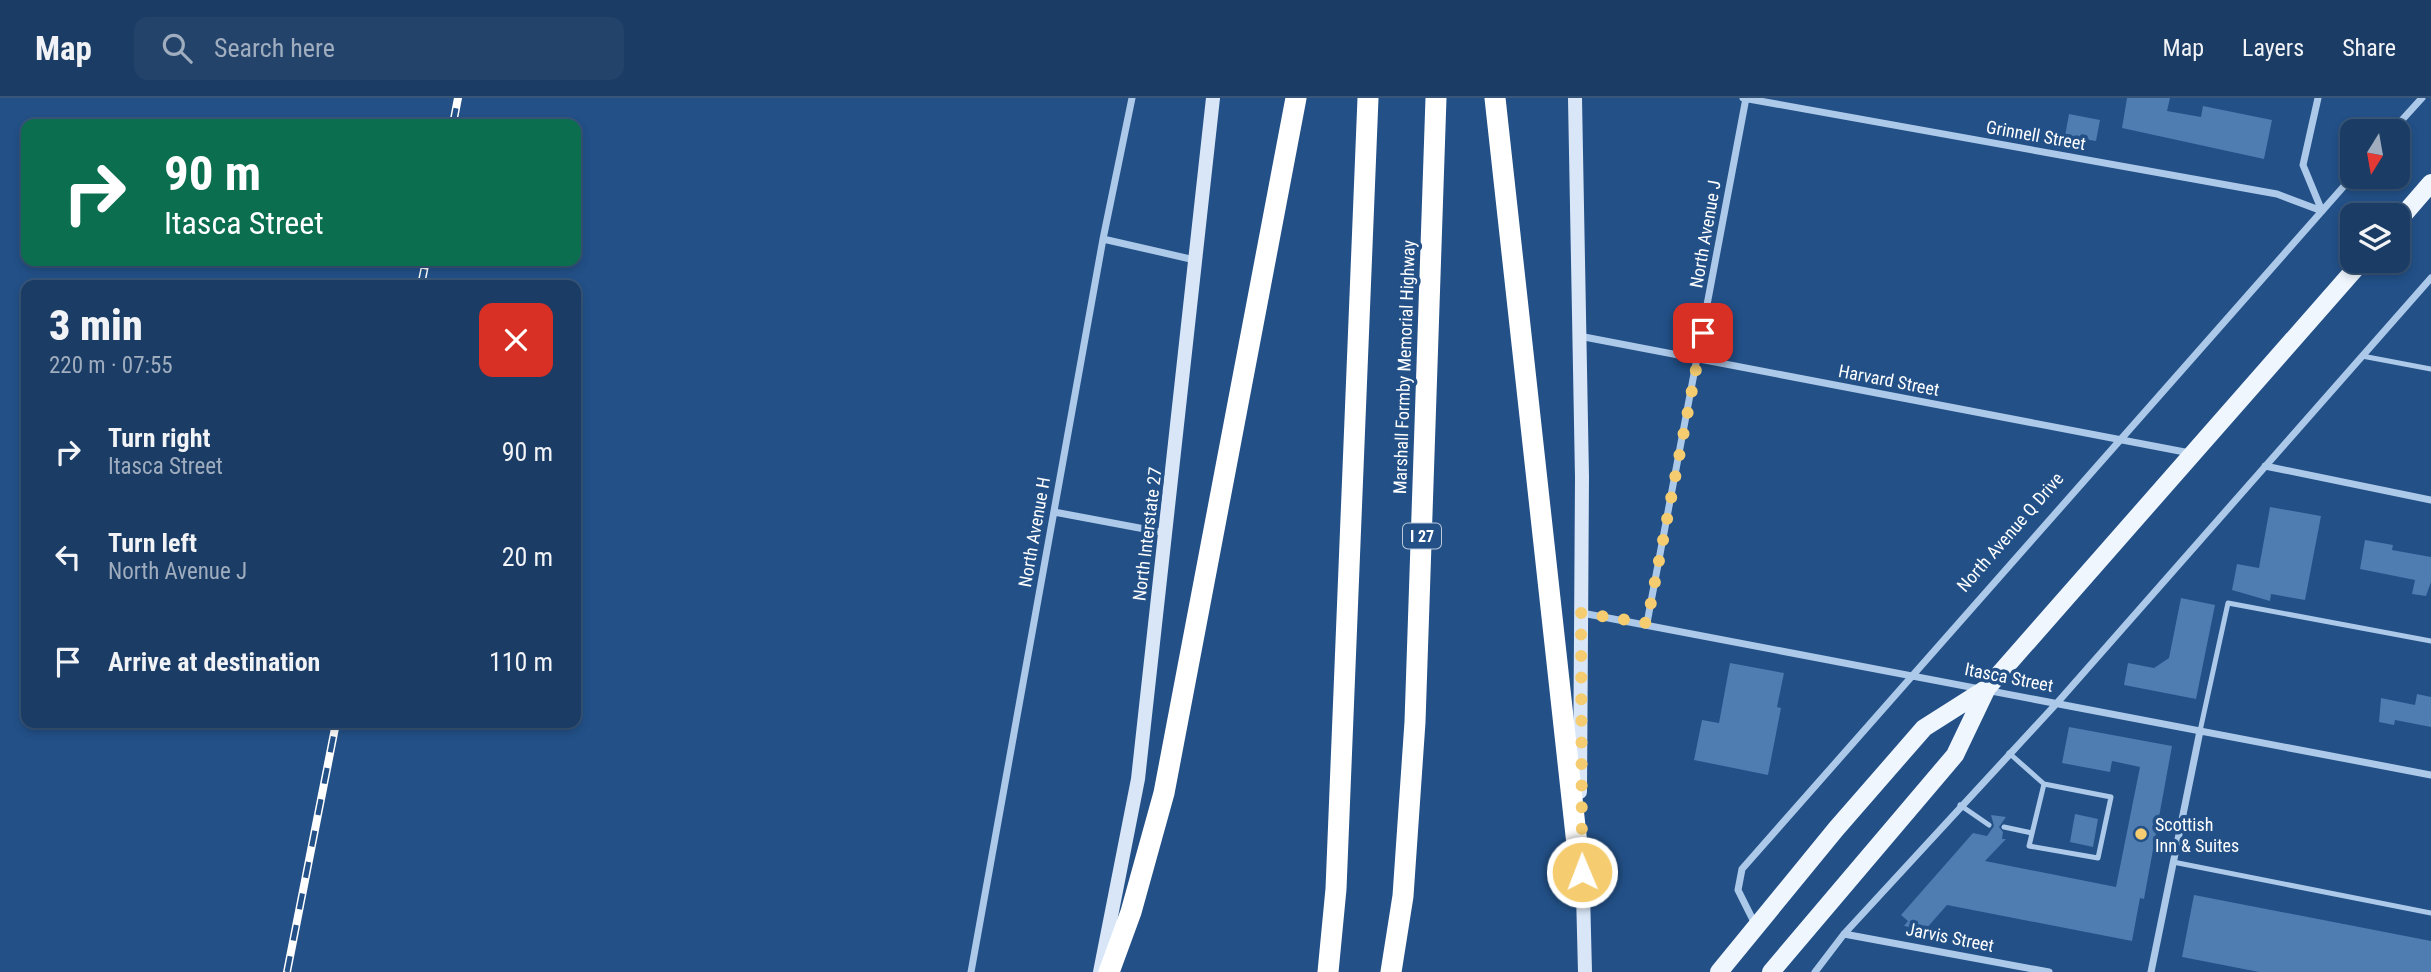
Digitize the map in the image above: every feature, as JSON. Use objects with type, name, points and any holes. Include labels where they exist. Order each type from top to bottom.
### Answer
[{"type":"highway","points":[[1109,972],[1131,912],[1164,793],[1296,98]]},
{"type":"highway","points":[[1328,972],[1336,889],[1368,98]]},
{"type":"highway","name":"Marshall Formby Memorial Highway","points":[[1391,972],[1403,896],[1415,722],[1436,98]]},
{"type":"highway","points":[[1494,98],[1583,899]]},
{"type":"main road","name":"North Interstate 27","points":[[1100,972],[1139,779],[1213,98]]},
{"type":"main road","points":[[1575,98],[1585,972]]},
{"type":"main road","points":[[2410,207],[2431,183]]},
{"type":"main road","points":[[1771,972],[1955,755],[1987,688],[2351,273]]},
{"type":"main road","points":[[1719,972],[1924,727],[1987,688]]},
{"type":"street","name":"North Avenue H","points":[[971,972],[1103,239],[1132,98]]},
{"type":"street","name":"Grinnell Street","points":[[1745,98],[2277,194],[2322,211]]},
{"type":"street","name":"North Avenue J","points":[[1647,623],[1745,98]]},
{"type":"street","points":[[2318,98],[2303,165],[2322,211]]},
{"type":"street","points":[[2403,119],[2422,98]]},
{"type":"street","name":"North Avenue Q Drive","points":[[1756,926],[1738,890],[1742,869],[2341,189]]},
{"type":"street","points":[[1103,239],[1197,260]]},
{"type":"street","points":[[1815,972],[1844,934],[1960,805],[2057,703],[2431,278]]},
{"type":"street","name":"Harvard Street","points":[[1578,336],[2193,454]]},
{"type":"street","points":[[2265,466],[2431,500]]},
{"type":"street","points":[[1054,512],[1167,534]]},
{"type":"street","name":"Itasca Street","points":[[1581,613],[1647,623],[2431,775]]},
{"type":"street","points":[[2151,972],[2200,731]]},
{"type":"street","name":"Jarvis Street","points":[[1844,934],[2049,972]]},
{"type":"lane","points":[[2362,356],[2431,369]]},
{"type":"lane","points":[[2200,731],[2228,603],[2431,641]]},
{"type":"lane","points":[[2009,754],[2044,784],[2111,797],[2098,858],[2029,846],[2044,784]]},
{"type":"lane","points":[[1960,805],[1989,825]]},
{"type":"lane","points":[[2004,827],[2032,833]]},
{"type":"lane","points":[[2173,862],[2431,913]]},
{"type":"building","points":[[2127,98],[2170,98],[2167,111],[2201,117],[2203,106],[2272,120],[2264,159],[2122,128]]},
{"type":"building","points":[[2069,114],[2100,120],[2096,141],[2065,136]]},
{"type":"building","points":[[2270,507],[2321,516],[2305,600],[2271,594],[2270,601],[2232,590],[2237,564],[2259,568]]},
{"type":"building","points":[[2365,540],[2393,545],[2392,550],[2431,557],[2431,582],[2426,596],[2412,594],[2415,580],[2360,569]]},
{"type":"building","points":[[2181,598],[2215,605],[2196,699],[2124,685],[2128,663],[2154,668],[2169,658]]},
{"type":"building","points":[[1730,663],[1784,673],[1777,707],[1781,708],[1768,775],[1694,760],[1702,720],[1719,723]]},
{"type":"building","points":[[2417,694],[2431,697],[2431,727],[2395,720],[2394,725],[2379,722],[2381,698],[2415,705]]},
{"type":"building","name":"Scottish Inn & Suites","points":[[2069,727],[2172,746],[2144,899],[2140,898],[2132,941],[1947,905],[1925,930],[1904,926],[1908,921],[1901,915],[1973,833],[1987,836],[1994,826],[1991,815],[2006,817],[1999,827],[2003,832],[2002,839],[2006,839],[1985,861],[2116,887],[2140,767],[2112,761],[2110,772],[2062,763]]},
{"type":"building","points":[[2075,814],[2098,819],[2093,847],[2070,842]]},
{"type":"building","points":[[2194,895],[2431,941],[2431,972],[2259,972],[2182,957]]},
{"type":"railway","points":[[454,119],[458,98]]},
{"type":"railway","points":[[422,280],[425,266]]},
{"type":"railway","points":[[287,972],[335,728]]},
{"type":"place","name":"Scottish Inn & Suites","points":[[2141,834]]},
{"type":"route","points":[[1582,872],[1581,613],[1647,623],[1703,333]]}]
